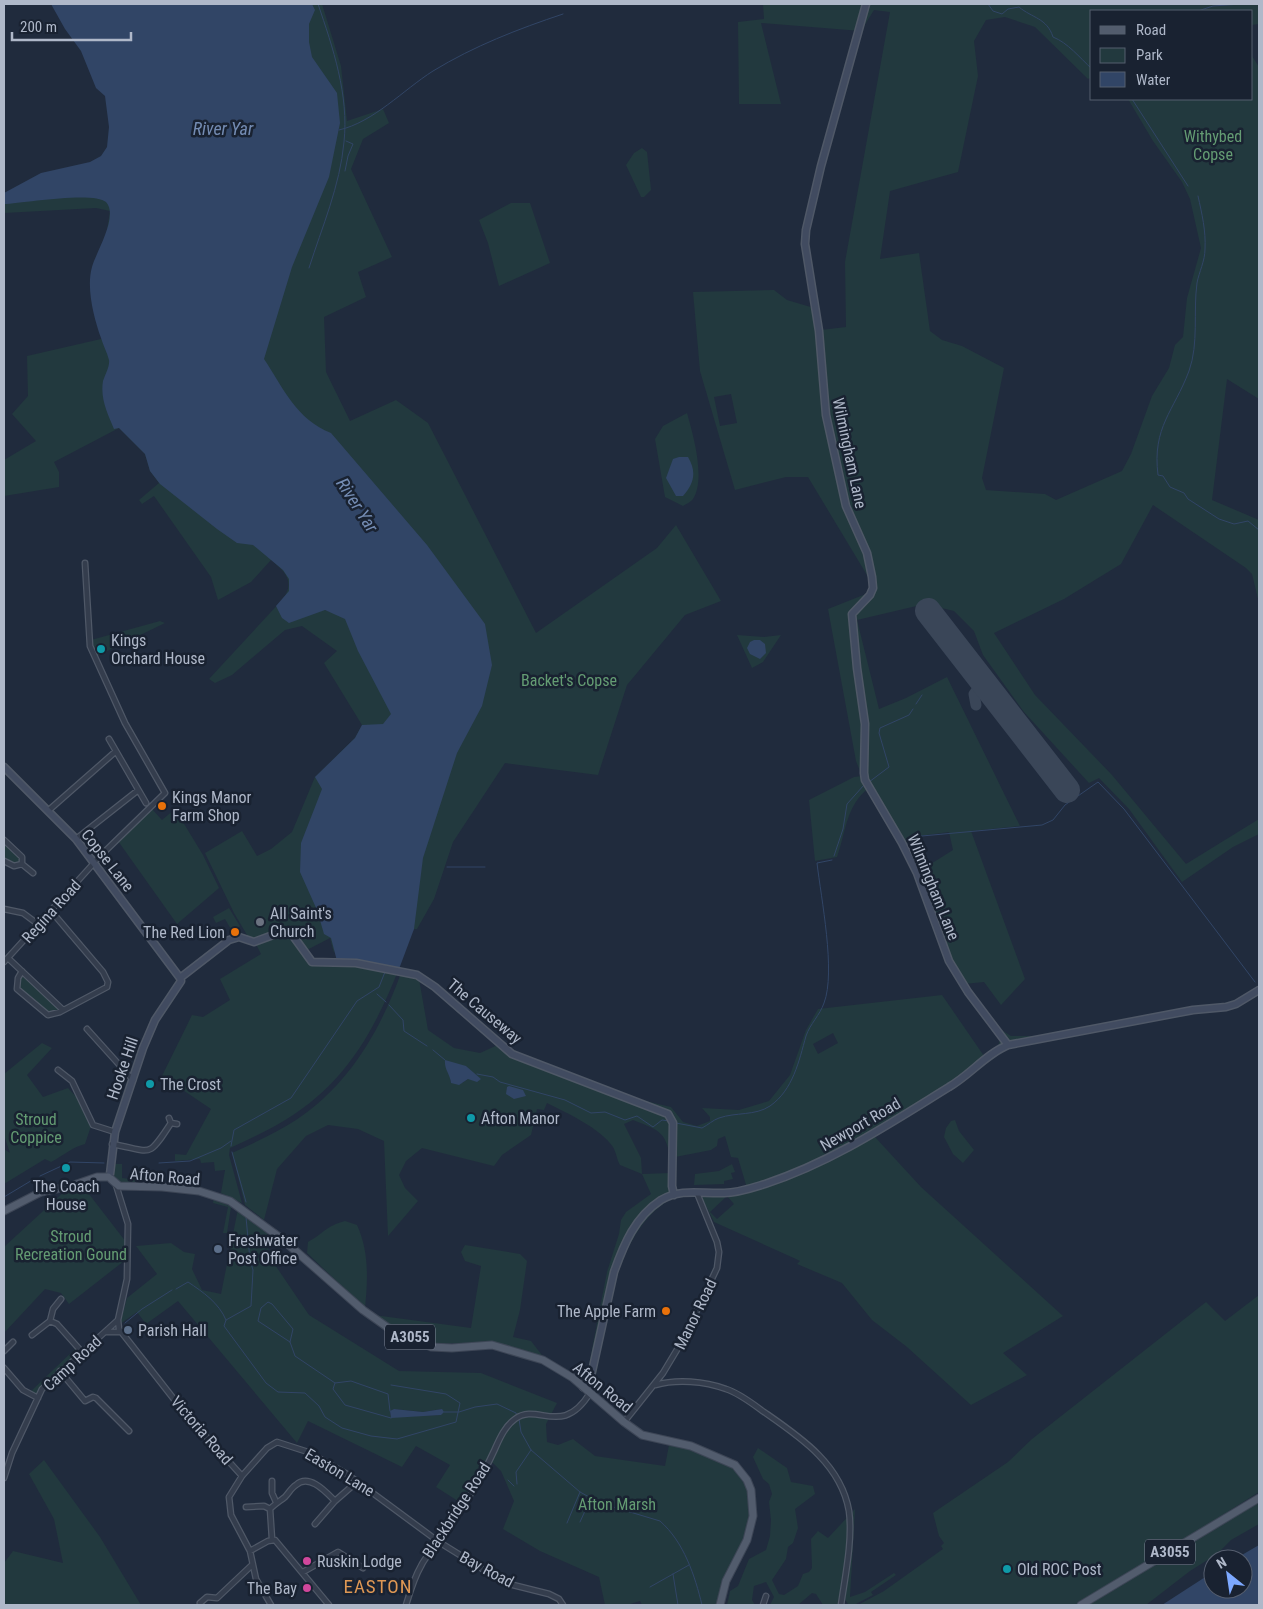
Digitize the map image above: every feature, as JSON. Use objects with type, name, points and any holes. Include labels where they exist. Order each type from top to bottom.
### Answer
[{"type":"main road","name":"A3055","points":[[4,1211],[41,1192],[71,1186],[97,1177],[111,1179]]},
{"type":"main road","name":"Afton Road","points":[[111,1179],[203,1192],[242,1208],[305,1257],[363,1310],[387,1328],[431,1346],[452,1348],[492,1345],[524,1353],[560,1370],[584,1387],[642,1435],[691,1446],[734,1465],[747,1480],[752,1498],[752,1527],[726,1581],[720,1605]]},
{"type":"main road","name":"A3055","points":[[1081,1605],[1259,1498]]},
{"type":"street","name":"Wilmingham Lane","points":[[866,4],[821,166],[806,230],[805,244],[819,331],[826,415],[846,506],[867,553],[872,577],[873,588],[870,595],[856,608],[852,621],[865,724],[864,773],[917,873],[949,961],[972,998],[1008,1045]]},
{"type":"street","name":"Regina Road","points":[[4,962],[9,959],[52,912],[94,863],[165,793],[125,723],[90,646],[85,563]]},
{"type":"street","points":[[109,739],[137,791],[146,803]]},
{"type":"street","points":[[48,810],[115,752]]},
{"type":"street","name":"Copse Lane","points":[[4,767],[76,839],[180,978]]},
{"type":"street","points":[[76,839],[137,791]]},
{"type":"street","points":[[4,840],[22,857],[22,864]]},
{"type":"street","points":[[4,861],[14,866],[22,864]]},
{"type":"street","points":[[22,864],[33,873]]},
{"type":"street","points":[[4,909],[23,913],[39,925]]},
{"type":"street","points":[[22,971],[18,978],[17,989],[44,1014],[48,1015],[103,991],[108,982],[103,972],[52,912]]},
{"type":"street","name":"The Causeway","points":[[180,978],[224,943],[239,937],[257,941],[286,931],[291,933],[312,962],[349,962],[417,975],[427,981],[512,1054],[668,1114],[672,1123],[672,1186],[674,1195]]},
{"type":"street","points":[[9,959],[63,1010]]},
{"type":"street","name":"Hooke Hill","points":[[111,1179],[112,1144],[115,1132],[155,1020],[180,983],[180,978]]},
{"type":"street","name":"Newport Road","points":[[584,1387],[591,1376],[614,1272],[626,1242],[635,1225],[661,1201],[674,1195],[726,1193],[748,1189],[826,1160],[874,1135],[950,1087],[1008,1045],[1193,1010],[1226,1007],[1236,1004],[1259,990]]},
{"type":"street","points":[[86,1029],[133,1080]]},
{"type":"street","points":[[58,1070],[72,1081],[93,1125],[115,1132]]},
{"type":"street","points":[[112,1144],[134,1150],[149,1151],[154,1148],[170,1120],[177,1124]]},
{"type":"street","points":[[111,1179],[128,1224],[127,1279],[118,1319]]},
{"type":"street","name":"Manor Road","points":[[624,1422],[664,1373],[684,1338],[717,1268],[719,1252],[717,1242],[697,1193]]},
{"type":"street","points":[[32,1335],[50,1321],[53,1309],[61,1299]]},
{"type":"street","name":"Camp Road","points":[[4,1478],[12,1453],[42,1389],[118,1319]]},
{"type":"street","name":"Victoria Road","points":[[118,1319],[120,1332],[184,1412],[242,1476],[229,1497],[229,1506],[233,1519],[250,1551],[256,1579],[271,1605]]},
{"type":"street","points":[[50,1321],[57,1324],[82,1352]]},
{"type":"street","name":"Camp Road","points":[[106,1332],[120,1332]]},
{"type":"street","points":[[4,1351],[13,1342]]},
{"type":"street","points":[[4,1368],[23,1390],[38,1398]]},
{"type":"street","points":[[60,1371],[86,1401],[93,1397],[96,1398],[129,1432]]},
{"type":"street","points":[[664,1373],[666,1382]]},
{"type":"street","points":[[654,1385],[666,1382],[705,1383],[728,1389],[801,1438],[828,1465],[849,1511],[846,1572],[841,1605]]},
{"type":"street","name":"Blackbridge Road","points":[[406,1605],[421,1565],[439,1542],[487,1463],[499,1438],[514,1419],[521,1415],[534,1414],[553,1419],[582,1407],[590,1393]]},
{"type":"street","name":"Easton Lane","points":[[242,1476],[273,1443],[283,1442],[308,1452],[347,1474],[378,1494],[439,1542]]},
{"type":"street","points":[[272,1481],[272,1493],[276,1502]]},
{"type":"street","points":[[272,1540],[270,1509],[276,1502],[286,1496],[294,1485],[301,1481],[315,1484],[335,1501]]},
{"type":"street","points":[[315,1524],[335,1501],[351,1487]]},
{"type":"street","points":[[246,1508],[264,1506],[270,1509]]},
{"type":"street","points":[[250,1551],[272,1540],[278,1542],[329,1605]]},
{"type":"street","name":"Bay Road","points":[[439,1542],[488,1573],[513,1585],[549,1594],[559,1599],[563,1605]]},
{"type":"street","points":[[303,1572],[338,1552],[363,1568]]},
{"type":"street","points":[[200,1603],[207,1597],[217,1598],[252,1565]]},
{"type":"street","points":[[204,1592],[207,1597]]},
{"type":"street","points":[[763,1605],[766,1596]]},
{"type":"green space","name":"Backet's Copse","points":[[298,4],[322,4],[341,66],[347,121],[383,109],[389,123],[363,139],[351,169],[392,257],[358,272],[366,297],[324,317],[326,372],[350,421],[396,400],[428,423],[536,633],[657,548],[676,525],[721,601],[685,615],[627,685],[598,775],[505,763],[453,842],[434,899],[417,929],[414,929],[408,916],[461,707],[129,275],[338,132],[339,128],[317,128]]},
{"type":"green space","name":"Withybed Copse","points":[[763,4],[1259,4],[1259,24],[1253,25],[1253,10],[1090,10],[1090,78],[1088,79],[1035,27],[1005,17],[986,20],[974,41],[978,76],[958,172],[890,191],[880,259],[919,253],[930,331],[942,340],[962,346],[1004,368],[982,478],[986,490],[1045,494],[1056,500],[1122,471],[1131,454],[1152,396],[1169,368],[1175,345],[1183,337],[1187,298],[1201,248],[1190,199],[1182,182],[1153,141],[1129,100],[1253,100],[1253,58],[1259,67],[1259,399],[1227,379],[1212,500],[1259,520],[1259,603],[1252,574],[1246,568],[1153,505],[1121,564],[1064,599],[994,633],[1035,695],[1112,775],[1186,864],[1259,819],[1259,834],[1233,847],[1182,882],[1129,809],[1099,778],[1089,783],[1024,712],[983,655],[974,631],[954,611],[925,604],[857,620],[879,709],[906,698],[947,677],[1020,826],[971,831],[1025,979],[1001,1005],[984,982],[964,984],[950,961],[918,872],[953,850],[949,832],[919,836],[905,845],[869,788],[861,795],[851,811],[837,857],[815,861],[809,800],[854,777],[862,776],[856,761],[828,609],[876,590],[808,477],[786,477],[735,490],[700,371],[693,292],[774,290],[787,300],[814,308],[828,414],[821,330],[846,327],[845,262],[890,12],[874,10],[861,31],[761,23],[781,104],[739,104],[738,22],[764,19]],"holes":[[[731,394],[737,423],[720,426],[714,397]]]},
{"type":"green space","points":[[642,148],[647,152],[651,190],[644,197],[641,197],[626,165],[634,153]]},
{"type":"green space","points":[[125,182],[107,230],[110,211],[96,208],[4,213],[5,193]]},
{"type":"green space","points":[[511,203],[530,203],[550,263],[499,286],[488,243],[479,220]]},
{"type":"green space","points":[[101,339],[109,343],[258,526],[305,604],[429,642],[334,953],[330,938],[305,951],[292,932],[250,940],[234,913],[205,853],[242,831],[257,856],[271,849],[292,832],[315,777],[355,738],[362,725],[324,663],[337,651],[302,626],[285,630],[232,675],[215,683],[209,679],[283,599],[288,587],[285,573],[271,560],[251,582],[218,600],[211,577],[154,496],[142,504],[139,500],[159,483],[150,471],[145,454],[119,428],[54,462],[59,472],[59,487],[4,496],[4,460],[36,441],[12,414],[28,396],[27,356]]},
{"type":"green space","points":[[687,413],[697,456],[698,480],[697,490],[693,499],[683,506],[665,497],[655,439],[663,426]]},
{"type":"green space","points":[[160,621],[165,623],[95,657],[91,640]]},
{"type":"green space","points":[[737,635],[764,637],[781,635],[763,662],[752,668]]},
{"type":"green space","points":[[152,809],[162,820],[175,809],[203,855],[219,888],[177,924],[118,841]]},
{"type":"green space","points":[[4,840],[22,857],[22,864],[14,866],[4,861]]},
{"type":"green space","points":[[229,908],[240,926],[232,931],[225,919],[216,923],[213,917]]},
{"type":"green space","points":[[281,933],[290,935],[307,959],[398,971],[377,1019],[351,1060],[335,1079],[298,1112],[275,1126],[230,1148],[229,1155],[242,1203],[221,1193],[225,1170],[215,1171],[214,1162],[201,1163],[200,1159],[175,1161],[175,1154],[186,1155],[211,1109],[162,1076],[192,1015],[203,1017],[230,1000],[220,979],[261,954],[256,944]]},
{"type":"green space","points":[[401,973],[419,979],[428,1030],[454,1048],[480,1053],[502,1043],[511,1050],[553,1068],[641,1100],[671,1107],[683,1122],[697,1126],[710,1121],[710,1117],[702,1108],[739,1110],[769,1101],[790,1075],[806,1030],[818,1009],[942,995],[984,1056],[993,1050],[999,1042],[1000,1038],[997,1027],[1011,1036],[1034,1036],[1036,1038],[1009,1044],[892,1121],[810,1165],[747,1188],[738,1158],[731,1157],[725,1136],[718,1139],[717,1146],[711,1150],[670,1158],[666,1142],[659,1132],[633,1120],[624,1124],[641,1158],[642,1174],[620,1165],[613,1147],[600,1134],[583,1122],[547,1103],[544,1110],[537,1109],[531,1135],[502,1155],[494,1166],[422,1148],[406,1161],[399,1175],[405,1188],[418,1201],[388,1236],[384,1141],[358,1129],[328,1125],[306,1136],[277,1169],[264,1220],[245,1205],[232,1153],[273,1134],[296,1120],[332,1090],[347,1073],[373,1036],[393,995]],"holes":[[[833,1033],[838,1043],[818,1054],[813,1044]],[[466,1066],[472,1073],[473,1079],[468,1079],[462,1083],[451,1083],[450,1076]]]},
{"type":"green space","points":[[23,975],[59,1008],[58,1011],[48,1014],[18,988],[20,976]]},
{"type":"green space","name":"Stroud Coppice","points":[[42,1043],[52,1048],[27,1075],[43,1097],[68,1088],[80,1101],[91,1126],[85,1144],[72,1149],[51,1162],[45,1159],[4,1184],[4,1149],[10,1153],[4,1135],[4,1074]]},
{"type":"green space","points":[[955,1120],[959,1131],[974,1150],[963,1163],[953,1154],[944,1137],[946,1128],[951,1121]]},
{"type":"green space","points":[[875,1137],[921,1187],[1063,1316],[1003,1353],[1027,1375],[971,1405],[907,1347],[872,1320],[842,1283],[797,1264],[800,1261],[714,1222],[701,1196],[724,1194],[769,1185],[813,1168]],"holes":[[[727,1196],[734,1204],[717,1219],[710,1212]]]},
{"type":"green space","points":[[114,1164],[122,1164],[122,1178],[138,1180],[138,1185],[118,1185],[114,1179]]},
{"type":"green space","points":[[732,1164],[735,1172],[731,1173],[733,1179],[724,1181],[724,1184],[694,1185],[695,1174],[719,1171]]},
{"type":"green space","points":[[671,1173],[671,1199],[652,1214],[637,1233],[625,1255],[616,1279],[609,1305],[595,1380],[587,1375],[607,1272],[619,1234],[621,1220],[626,1212],[651,1194],[642,1174]]},
{"type":"green space","name":"Stroud Recreation Gound","points":[[82,1185],[126,1242],[124,1261],[69,1304],[61,1293],[45,1289],[4,1333],[4,1247],[66,1190]]},
{"type":"green space","points":[[214,1198],[231,1207],[227,1233],[223,1233],[228,1207],[213,1203]]},
{"type":"green space","name":"Afton Marsh","points":[[238,1209],[267,1229],[269,1256],[309,1315],[399,1371],[481,1373],[557,1403],[546,1424],[547,1442],[558,1445],[573,1439],[595,1456],[665,1466],[669,1445],[691,1449],[733,1468],[748,1489],[750,1515],[745,1539],[723,1580],[716,1605],[642,1605],[640,1601],[627,1605],[605,1605],[599,1577],[540,1551],[503,1529],[514,1501],[501,1471],[489,1459],[461,1503],[436,1487],[450,1465],[416,1446],[402,1467],[308,1421],[297,1443],[178,1301],[146,1324],[137,1312],[120,1324],[127,1298],[157,1274],[136,1246],[171,1243],[184,1252],[195,1254],[192,1269],[202,1290],[221,1294]],"holes":[[[394,1409],[423,1412],[442,1409],[441,1415],[391,1417],[390,1412]]]},
{"type":"green space","points":[[345,1221],[357,1225],[364,1245],[367,1276],[365,1308],[307,1253],[308,1242],[329,1227]]},
{"type":"green space","points":[[465,1245],[520,1254],[527,1261],[520,1310],[513,1337],[531,1341],[545,1359],[492,1342],[431,1344],[389,1326],[374,1315],[471,1328],[481,1266],[465,1261],[461,1252]]},
{"type":"green space","points":[[1259,1295],[1259,1492],[1205,1526],[1203,1530],[1078,1605],[858,1605],[884,1591],[943,1549],[941,1546],[944,1543],[939,1536],[933,1513],[1008,1462],[1032,1439],[1206,1302],[1225,1321]]},
{"type":"green space","points":[[77,1347],[82,1352],[51,1380],[38,1398],[28,1394]]},
{"type":"green space","points":[[758,1448],[787,1468],[791,1482],[813,1486],[815,1494],[795,1509],[798,1528],[793,1543],[788,1547],[786,1559],[772,1580],[779,1594],[784,1595],[798,1586],[803,1574],[809,1572],[812,1568],[811,1539],[818,1531],[828,1538],[855,1509],[850,1597],[865,1592],[894,1573],[896,1575],[871,1592],[873,1595],[854,1605],[848,1604],[842,1595],[840,1605],[823,1605],[816,1594],[812,1593],[798,1605],[770,1605],[774,1597],[766,1582],[754,1586],[752,1600],[755,1605],[727,1605],[730,1591],[738,1586],[749,1559],[766,1550],[770,1536],[769,1502],[772,1494],[769,1484],[763,1479],[753,1457]]},
{"type":"green space","points":[[44,1460],[100,1537],[141,1605],[4,1605],[4,1563],[13,1551],[63,1563],[54,1519],[29,1474]]},
{"type":"green space","points":[[1259,1500],[1259,1524],[1231,1540],[1222,1549],[1203,1549],[1203,1563],[1146,1605],[1083,1605]]},
{"type":"water","name":"River Yar","points":[[51,4],[312,4],[315,10],[309,24],[309,42],[312,57],[337,93],[340,123],[329,177],[292,267],[264,359],[292,402],[309,420],[331,433],[427,545],[485,624],[492,665],[482,706],[457,753],[423,858],[414,929],[399,969],[337,961],[331,938],[324,934],[317,910],[300,872],[301,843],[322,789],[315,777],[355,738],[362,725],[383,724],[391,714],[358,651],[345,619],[325,610],[289,623],[282,618],[276,606],[289,591],[289,579],[283,570],[253,545],[237,543],[160,484],[150,471],[145,454],[119,428],[114,429],[105,406],[102,388],[109,360],[98,330],[90,293],[92,267],[110,216],[106,202],[88,198],[57,198],[4,204],[4,193],[41,173],[90,162],[101,156],[107,147],[109,127],[105,96],[96,88],[81,51],[65,29]]},
{"type":"water","points":[[688,457],[693,468],[692,482],[683,496],[676,496],[666,478],[673,459]]},
{"type":"water","points":[[760,640],[765,644],[766,653],[760,659],[750,654],[747,648],[750,642]]},
{"type":"water","points":[[445,1060],[466,1066],[481,1079],[477,1082],[468,1079],[459,1085],[451,1083],[445,1066]]},
{"type":"water","points":[[507,1087],[523,1090],[526,1096],[514,1099],[506,1094]]},
{"type":"water","points":[[394,1409],[423,1412],[442,1409],[444,1412],[441,1415],[391,1418],[390,1411]]},
{"type":"water","points":[[1259,1545],[1259,1605],[1162,1605],[1203,1578],[1203,1599],[1253,1599],[1252,1549]]},
{"type":"waterway","points":[[309,268],[339,174],[345,124],[342,89],[318,4]]},
{"type":"waterway","points":[[988,4],[993,11],[1002,14],[1008,9],[1019,7],[1039,19],[1047,26],[1053,37],[1069,47],[1090,67]]},
{"type":"waterway","points":[[1201,10],[1213,6],[1241,4]]},
{"type":"waterway","points":[[339,130],[352,126],[376,113],[433,71],[464,54],[513,32],[563,14]]},
{"type":"waterway","points":[[1133,100],[1188,186]]},
{"type":"waterway","points":[[345,171],[353,144],[346,141]]},
{"type":"waterway","points":[[1198,196],[1204,229],[1205,249],[1197,283],[1194,350],[1189,371],[1161,432],[1157,458],[1158,475],[1163,476],[1170,487],[1184,493],[1188,499],[1219,519],[1234,524],[1248,521],[1259,530]]},
{"type":"waterway","points":[[916,704],[922,695]]},
{"type":"waterway","points":[[869,782],[889,767],[879,733],[880,728],[909,715],[913,709]]},
{"type":"waterway","points":[[911,837],[1042,825],[1053,820],[1065,805],[1098,782],[1124,809],[1255,982]]},
{"type":"waterway","points":[[834,856],[843,829],[847,804],[864,785]]},
{"type":"waterway","points":[[676,1123],[702,1128],[719,1118],[752,1113],[764,1109],[778,1099],[790,1083],[798,1065],[806,1036],[824,1003],[827,990],[829,973],[828,954],[817,863],[832,860]]},
{"type":"waterway","points":[[447,867],[485,867]]},
{"type":"waterway","points":[[231,1146],[234,1130],[291,1098],[357,1001],[379,987],[385,972]]},
{"type":"waterway","points":[[377,994],[386,1002]]},
{"type":"waterway","points":[[389,1005],[403,1020],[404,1031],[427,1046]]},
{"type":"waterway","points":[[433,1050],[445,1060]]},
{"type":"waterway","points":[[477,1074],[493,1077],[500,1082],[565,1100],[591,1113],[605,1112],[625,1120],[637,1116],[653,1127],[662,1120],[669,1121]]},
{"type":"waterway","points":[[159,1163],[190,1161],[221,1148],[231,1141]]},
{"type":"waterway","points":[[232,1152],[246,1202]]},
{"type":"waterway","points":[[40,1176],[70,1162],[104,1163]]},
{"type":"waterway","points":[[4,1197],[34,1179]]},
{"type":"waterway","points":[[246,1217],[250,1260],[253,1270],[251,1306],[226,1320],[224,1326],[266,1383],[278,1392],[305,1393],[319,1406],[325,1417],[342,1428],[371,1436],[397,1439],[456,1422],[460,1403],[446,1394],[391,1385]]},
{"type":"waterway","points":[[176,1289],[188,1282],[215,1303],[226,1320]]},
{"type":"waterway","points":[[125,1323],[142,1309],[172,1290]]},
{"type":"waterway","points":[[290,1342],[293,1329],[272,1304],[268,1302],[261,1308],[258,1321],[290,1342],[295,1356],[335,1383],[351,1381],[388,1394],[390,1411]]},
{"type":"waterway","points":[[335,1383],[333,1389],[345,1405],[391,1418]]},
{"type":"waterway","points":[[444,1412],[459,1412],[475,1407],[497,1404],[516,1413],[517,1416]]},
{"type":"waterway","points":[[519,1419],[521,1432],[531,1450],[580,1492],[600,1503],[660,1521],[668,1529],[676,1539],[687,1560],[702,1605]]},
{"type":"waterway","points":[[517,1484],[516,1472],[531,1450]]},
{"type":"waterway","points":[[508,1480],[514,1486]]},
{"type":"waterway","points":[[567,1523],[580,1492]]},
{"type":"waterway","points":[[580,1522],[590,1500]]},
{"type":"waterway","points":[[650,1587],[689,1565]]},
{"type":"waterway","points":[[673,1574],[678,1605]]},
{"type":"taxiway","points":[[976,705],[974,694],[983,682]]},
{"type":"runway","points":[[928,611],[1067,790]]},
{"type":"place","name":"Kings Orchard House","points":[[101,649]]},
{"type":"place","name":"Kings Manor Farm Shop","points":[[162,806]]},
{"type":"place","name":"All Saint's Church","points":[[260,922]]},
{"type":"place","name":"The Red Lion","points":[[235,932]]},
{"type":"place","name":"The Crost","points":[[150,1084]]},
{"type":"place","name":"Afton Manor","points":[[471,1118]]},
{"type":"place","name":"The Coach House","points":[[66,1168]]},
{"type":"place","name":"Freshwater Post Office","points":[[218,1249]]},
{"type":"place","name":"The Apple Farm","points":[[666,1311]]},
{"type":"place","name":"Parish Hall","points":[[128,1330]]},
{"type":"place","name":"Ruskin Lodge","points":[[307,1561]]},
{"type":"place","name":"Old ROC Post","points":[[1007,1569]]},
{"type":"place","name":"The Bay","points":[[307,1588]]},
{"type":"district","name":"EASTON","points":[[378,1586]]}]
